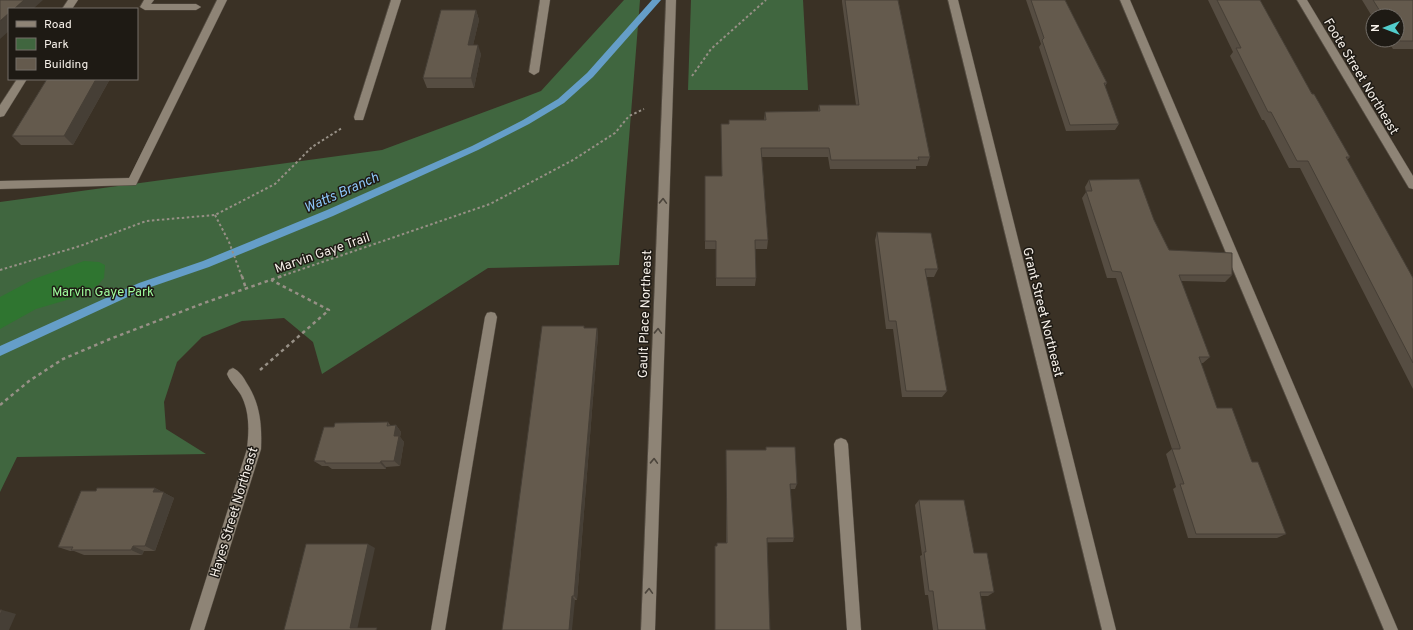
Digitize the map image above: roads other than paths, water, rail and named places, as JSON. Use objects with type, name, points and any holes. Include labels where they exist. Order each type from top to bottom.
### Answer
[{"type":"street","points":[[149,0],[145,7],[196,7]]},
{"type":"street","points":[[0,185],[132,182],[222,0]]},
{"type":"street","points":[[359,118],[396,0]]},
{"type":"street","points":[[534,72],[545,0]]},
{"type":"street","name":"Gault Place Northeast","points":[[648,630],[671,0]]},
{"type":"street","name":"Grant Street Northeast","points":[[953,0],[1109,630]]},
{"type":"street","points":[[1125,0],[1391,630]]},
{"type":"street","name":"Foote Street Northeast","points":[[1302,0],[1413,185]]},
{"type":"street","points":[[0,113],[21,80]]},
{"type":"street","points":[[438,630],[491,317]]},
{"type":"street","name":"Hayes Street Northeast","points":[[197,630],[254,449],[256,430],[255,414],[250,399],[242,385],[233,374]]},
{"type":"street","points":[[841,444],[854,630]]},
{"type":"waterway","name":"Watts Branch","points":[[0,351],[142,286],[206,264],[330,213],[475,148],[526,122],[561,101],[590,75],[657,0]]},
{"type":"park label","name":"Marvin Gaye Park","points":[[103,291]]}]
